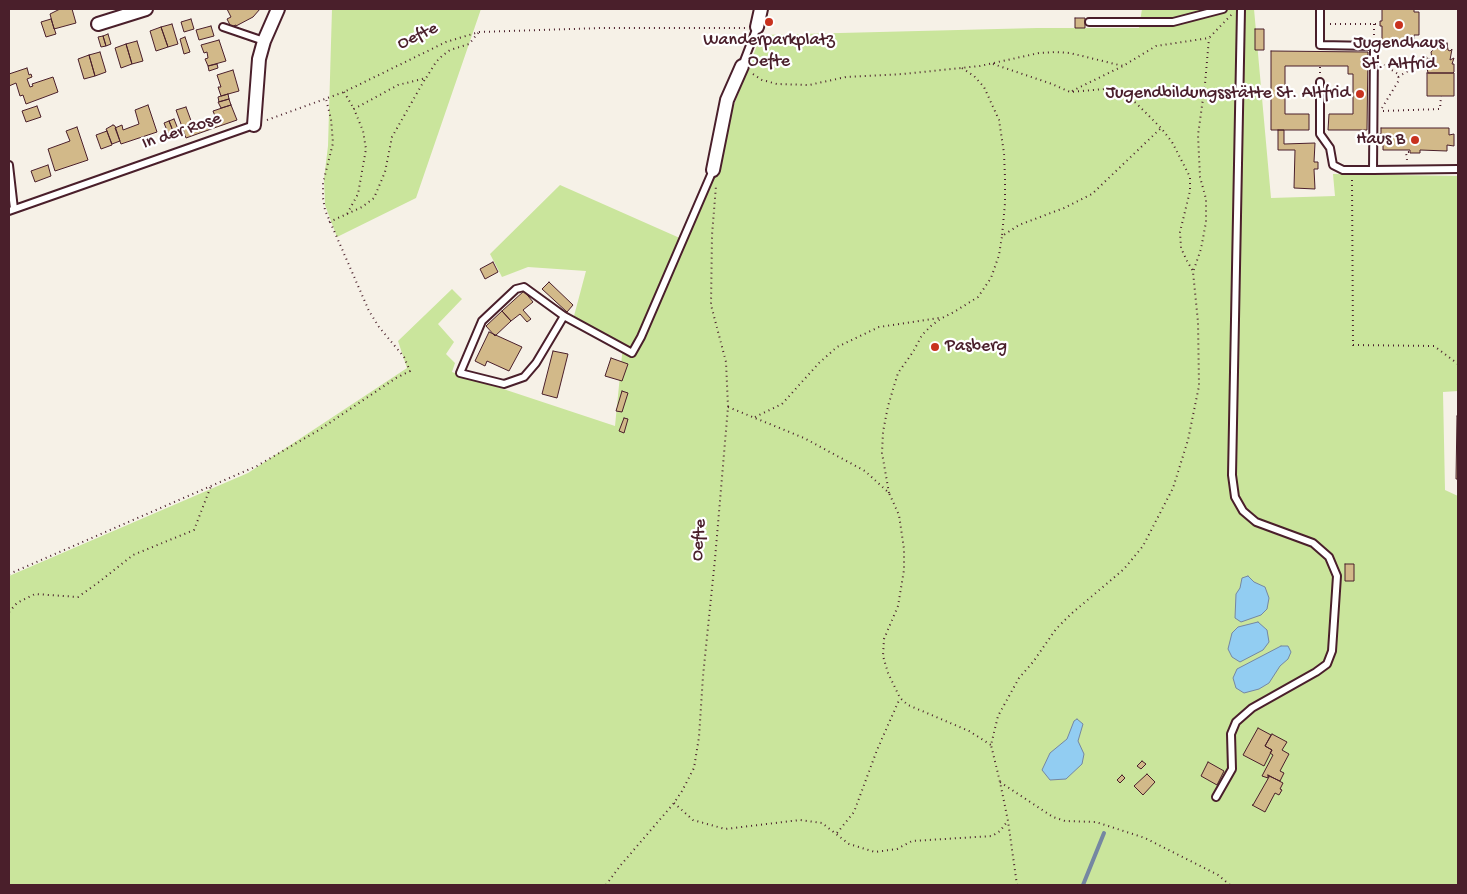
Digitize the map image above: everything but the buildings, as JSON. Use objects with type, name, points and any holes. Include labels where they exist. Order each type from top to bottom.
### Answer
[{"type":"street","points":[[98,24],[146,9]]},
{"type":"street","points":[[254,125],[258,59],[278,9]]},
{"type":"street","points":[[757,27],[760,9]]},
{"type":"street","points":[[713,170],[727,100],[742,66]]},
{"type":"lane","points":[[1088,22],[1173,22],[1223,9]]},
{"type":"lane","points":[[1216,797],[1232,769],[1231,734],[1236,722],[1252,708],[1327,664],[1332,651],[1337,576],[1329,557],[1313,543],[1256,522],[1242,511],[1235,496],[1232,475],[1239,9]]},
{"type":"lane","points":[[1320,9],[1320,45],[1374,46],[1373,170]]},
{"type":"lane","points":[[223,27],[264,41]]},
{"type":"lane","points":[[742,66],[757,27]]},
{"type":"lane","points":[[1320,82],[1320,134],[1330,148],[1333,165],[1338,169],[1458,169]]},
{"type":"lane","name":"In der Rose","points":[[12,210],[254,125]]},
{"type":"lane","points":[[9,164],[12,210]]},
{"type":"lane","points":[[564,316],[536,363],[524,377],[504,384],[460,373],[482,321],[516,289],[524,287],[564,316],[632,353],[641,337],[713,170]]},
{"type":"path","points":[[1070,92],[1123,66],[1156,46],[1209,38],[1239,9]]},
{"type":"path","points":[[1320,24],[1380,24]]},
{"type":"path","points":[[1374,24],[1374,46]]},
{"type":"path","name":"Oefte","points":[[254,125],[344,92],[432,48],[479,32],[602,28],[757,27]]},
{"type":"path","points":[[329,222],[362,207],[374,198],[385,172],[392,137],[436,62],[450,50],[469,44],[479,32]]},
{"type":"path","points":[[1193,272],[1201,249],[1206,222],[1206,199],[1200,177],[1198,135],[1209,38]]},
{"type":"path","points":[[742,66],[762,80],[777,84],[796,85],[846,77],[893,75],[962,68],[1039,53],[1056,52],[1070,53],[1123,66]]},
{"type":"path","points":[[990,63],[1070,92],[1105,89],[1120,93],[1136,103],[1161,128],[1172,142],[1190,177],[1190,191],[1180,232],[1182,248],[1193,272],[1198,322],[1199,386],[1188,440],[1173,488],[1143,546],[1124,569],[1061,624],[1019,678],[998,716],[991,745],[1008,821],[1016,885]]},
{"type":"path","points":[[1374,63],[1383,64],[1398,74],[1399,80],[1380,111],[1440,109],[1441,96]]},
{"type":"path","points":[[1398,77],[1414,68],[1432,66]]},
{"type":"path","points":[[962,68],[974,76],[984,87],[999,120],[1005,170],[1002,236],[999,256],[991,278],[978,297],[942,318],[922,335],[898,373],[893,386],[883,432],[882,453],[889,493],[898,515],[904,549],[904,570],[898,606],[884,639],[883,656],[888,673],[900,698],[908,705],[969,731],[991,745]]},
{"type":"path","points":[[354,109],[398,85],[426,78]]},
{"type":"path","points":[[344,92],[354,109],[363,132],[366,149],[358,194],[347,214]]},
{"type":"path","points":[[9,574],[257,466],[288,449],[410,370],[404,357],[379,327],[369,311],[329,222],[323,198],[324,173],[333,143],[331,119],[326,99]]},
{"type":"path","points":[[1002,236],[1019,225],[1064,208],[1092,194],[1161,128]]},
{"type":"path","points":[[1408,170],[1406,152],[1410,152]]},
{"type":"path","name":"Oefte","points":[[606,885],[674,803],[694,768],[699,737],[728,407],[726,362],[711,304],[712,235],[716,184],[713,170]]},
{"type":"path","points":[[1352,170],[1353,345],[1434,346],[1458,364]]},
{"type":"path","points":[[754,417],[782,404],[818,363],[837,347],[879,327],[942,318]]},
{"type":"path","points":[[728,407],[804,438],[865,470],[889,493]]},
{"type":"path","points":[[9,612],[17,603],[35,594],[78,597],[133,556],[194,530],[211,486]]},
{"type":"path","points":[[836,833],[854,812],[877,750],[900,698]]},
{"type":"path","points":[[1000,782],[1053,817],[1064,821],[1096,822],[1145,838],[1218,875],[1230,885]]},
{"type":"path","points":[[674,803],[693,820],[725,828],[800,820],[822,823],[849,844],[875,852],[897,849],[912,841],[992,836],[1000,831],[1008,821]]},
{"type":"green space","points":[[332,9],[481,9],[416,198],[337,237],[325,205],[324,179],[328,146]]},
{"type":"green space","points":[[1142,9],[1254,9],[1271,198],[1335,196],[1333,174],[1458,176],[1458,391],[1443,392],[1445,490],[1458,496],[1458,885],[9,885],[9,576],[248,473],[407,368],[398,341],[452,289],[462,299],[438,324],[454,342],[446,354],[455,363],[452,372],[615,426],[623,345],[574,316],[586,271],[528,267],[502,277],[490,254],[560,185],[682,239],[761,35],[1037,28],[1139,28]]},
{"type":"water","points":[[1248,576],[1254,582],[1265,587],[1269,598],[1267,609],[1261,615],[1241,622],[1235,618],[1236,594],[1240,588],[1242,578]]},
{"type":"water","points":[[1258,622],[1267,630],[1269,642],[1263,650],[1240,662],[1232,657],[1228,649],[1232,633],[1238,627]]},
{"type":"water","points":[[1281,646],[1288,646],[1291,652],[1288,659],[1280,666],[1269,683],[1259,689],[1244,693],[1236,688],[1233,678],[1237,669]]},
{"type":"water","points":[[1077,719],[1083,724],[1078,741],[1084,754],[1082,764],[1066,779],[1050,780],[1042,770],[1050,753],[1067,739],[1074,721]]},
{"type":"waterway","points":[[1083,885],[1104,833]]},
{"type":"place","name":"Wanderparkplatz Oefte","points":[[769,22]]},
{"type":"place","name":"Jugendhaus St. Altfrid","points":[[1399,25]]},
{"type":"place","name":"Jugendbildungsstätte St. Altfrid","points":[[1360,94]]},
{"type":"place","name":"Haus B","points":[[1415,140]]},
{"type":"place","name":"Pasberg","points":[[935,347]]}]
